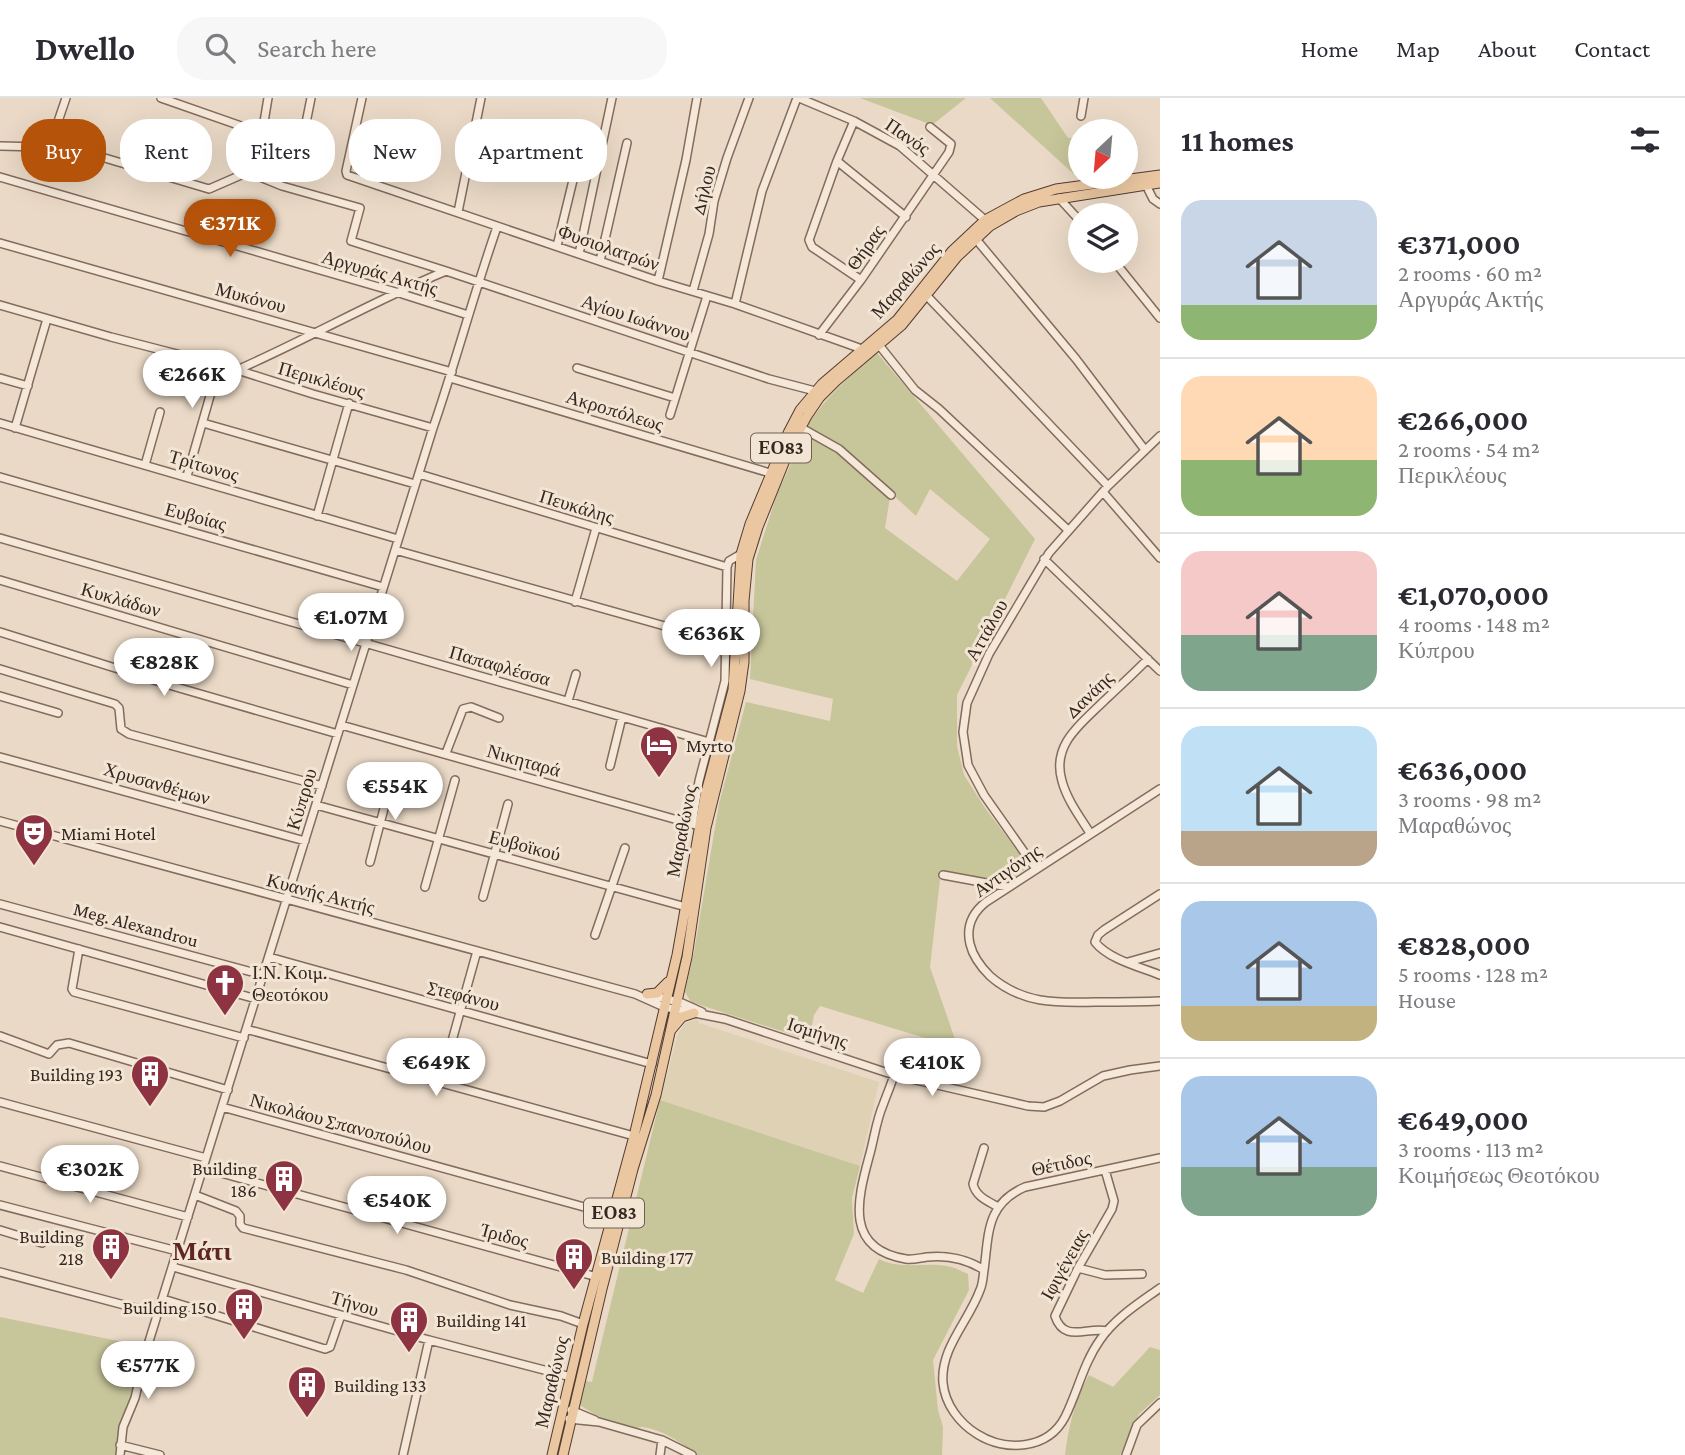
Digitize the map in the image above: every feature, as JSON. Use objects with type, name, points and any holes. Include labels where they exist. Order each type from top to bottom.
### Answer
[{"type":"main road","name":"Μαραθώνος","points":[[563,1455],[602,1289],[656,1095],[670,1031],[673,975],[699,825],[733,690],[741,554],[750,524],[793,422],[815,391],[897,320],[952,251],[985,220],[1012,204],[1046,192],[1160,175]]},
{"type":"main road","name":"Μαραθώνος","points":[[552,1453],[652,1064],[689,947],[706,828],[740,691],[744,662],[744,601],[748,559],[758,527],[800,427],[813,405],[836,380],[907,320],[957,257],[990,226],[1016,211],[1059,198],[1160,183]]},
{"type":"main road","points":[[647,994],[657,993],[673,975]]},
{"type":"main road","points":[[670,1031],[682,1017],[694,1013]]},
{"type":"street","points":[[59,119],[66,98]]},
{"type":"street","points":[[162,98],[226,121]]},
{"type":"street","points":[[264,119],[268,98]]},
{"type":"street","points":[[307,119],[311,98]]},
{"type":"street","name":"Φυσιολατρών","points":[[362,98],[347,175],[862,349]]},
{"type":"street","points":[[458,212],[481,98]]},
{"type":"street","points":[[579,254],[612,98]]},
{"type":"street","points":[[658,281],[686,160],[697,98]]},
{"type":"street","name":"Δήλου","points":[[694,291],[714,201],[749,98]]},
{"type":"street","points":[[734,304],[762,191],[798,98]]},
{"type":"street","name":"Πανός","points":[[798,98],[854,121],[900,145],[985,220]]},
{"type":"street","points":[[1081,116],[1084,98]]},
{"type":"street","points":[[854,121],[809,240],[810,244],[861,280]]},
{"type":"street","name":"Θήρας","points":[[819,335],[906,217],[949,152],[951,145],[930,127]]},
{"type":"street","points":[[600,261],[627,143]]},
{"type":"street","points":[[0,146],[21,147]]},
{"type":"street","name":"Αγίου Ιωάννου","points":[[106,158],[209,188],[248,172],[282,186],[360,208],[351,241],[769,379],[815,391]]},
{"type":"street","points":[[837,161],[906,217]]},
{"type":"street","name":"Αργυράς Ακτής","points":[[0,177],[468,315]]},
{"type":"street","points":[[556,246],[572,182]]},
{"type":"street","points":[[1146,186],[1153,199],[1160,204]]},
{"type":"street","points":[[1059,198],[1068,208]]},
{"type":"street","name":"Κύπρου","points":[[120,1455],[123,1427],[135,1398],[149,1342],[497,227]]},
{"type":"street","points":[[975,238],[1067,349],[1145,450]]},
{"type":"street","name":"Μυκόνου","points":[[0,243],[318,332],[451,375]]},
{"type":"street","points":[[214,382],[234,369],[446,271]]},
{"type":"street","points":[[1124,273],[1160,318]]},
{"type":"street","points":[[670,415],[707,296]]},
{"type":"street","points":[[928,296],[1106,489],[1160,558]]},
{"type":"street","name":"Περικλέους","points":[[0,304],[433,428]]},
{"type":"street","points":[[15,428],[47,318]]},
{"type":"street","points":[[879,345],[915,390],[939,409],[1068,530]]},
{"type":"street","points":[[187,476],[214,382],[207,363]]},
{"type":"street","points":[[577,368],[675,398]]},
{"type":"street","name":"Ακροπόλεως","points":[[451,375],[771,473]]},
{"type":"street","points":[[0,378],[28,386]]},
{"type":"street","points":[[317,516],[349,403]]},
{"type":"street","points":[[145,465],[160,412]]},
{"type":"street","points":[[203,423],[333,458],[415,484]]},
{"type":"street","name":"Τρίτωνος","points":[[0,424],[398,539]]},
{"type":"street","points":[[800,427],[839,449],[891,495]]},
{"type":"street","name":"Αττάλου","points":[[1036,869],[973,775],[965,758],[963,732],[967,703],[975,681],[1044,559],[1106,489],[1160,436]]},
{"type":"street","name":"Πευκάλης","points":[[419,474],[727,567]]},
{"type":"street","name":"Ευβοίας","points":[[0,477],[383,587]]},
{"type":"street","points":[[575,602],[596,528]]},
{"type":"street","name":"Παπαφλέσσα","points":[[0,538],[709,742]]},
{"type":"street","points":[[395,550],[725,643]]},
{"type":"street","points":[[699,825],[693,820],[694,806],[725,681],[727,567],[729,561],[741,554]]},
{"type":"street","points":[[1044,559],[1160,671]]},
{"type":"street","name":"Κυκλάδων","points":[[0,580],[353,685]]},
{"type":"street","points":[[0,632],[338,734]]},
{"type":"street","name":"Δανάης","points":[[1090,833],[1062,782],[1059,766],[1061,753],[1073,731],[1148,659]]},
{"type":"street","points":[[0,669],[116,704],[119,708],[121,729],[129,733],[322,786]]},
{"type":"street","points":[[568,701],[576,674]]},
{"type":"street","points":[[0,696],[58,713]]},
{"type":"street","points":[[446,754],[463,709],[471,707],[499,718]]},
{"type":"street","points":[[610,766],[622,717]]},
{"type":"street","name":"Νικηταρά","points":[[341,725],[699,825]]},
{"type":"street","name":"Χρυσανθέμων","points":[[0,757],[304,841]]},
{"type":"street","points":[[370,862],[393,774]]},
{"type":"street","points":[[425,887],[455,780]]},
{"type":"street","name":"Αντιγόνης","points":[[1160,789],[981,906],[973,916],[969,931],[970,944],[976,959],[998,982],[1015,993],[1041,1001],[1160,1001]]},
{"type":"street","points":[[483,897],[508,804]]},
{"type":"street","name":"Ευβοϊκού","points":[[316,805],[686,907]]},
{"type":"street","name":"Κυανής Ακτής","points":[[0,821],[670,1004]]},
{"type":"street","points":[[595,935],[625,848]]},
{"type":"street","points":[[943,875],[1008,887]]},
{"type":"street","points":[[1160,894],[1104,930],[1098,935],[1096,942],[1100,948],[1160,975]]},
{"type":"street","name":"Meg. Alexandrou","points":[[0,904],[263,975]]},
{"type":"street","points":[[0,927],[256,999]]},
{"type":"street","points":[[79,949],[72,989],[74,992],[244,1038]]},
{"type":"street","points":[[440,1084],[477,951]]},
{"type":"street","points":[[1128,962],[1160,953]]},
{"type":"street","name":"Στεφάνου","points":[[269,957],[652,1064]]},
{"type":"street","name":"Κυανής Ακτής","points":[[635,994],[647,994],[670,1004]]},
{"type":"street","points":[[670,1004],[694,1013],[706,1014]]},
{"type":"street","points":[[670,1004],[706,1014]]},
{"type":"street","name":"Ισμήνης","points":[[706,1014],[894,1074],[1003,1101],[1044,1107],[1060,1101],[1103,1076],[1129,1069],[1160,1066]]},
{"type":"street","points":[[246,1029],[634,1136]]},
{"type":"street","points":[[0,1036],[49,1054],[57,1045],[69,1043],[228,1090]]},
{"type":"street","points":[[894,1074],[860,1188],[858,1209],[861,1229],[867,1239],[885,1253],[908,1260],[929,1257],[961,1259],[984,1270]]},
{"type":"street","points":[[0,1102],[206,1158]]},
{"type":"street","name":"Νικολάου Σπανοπούλου","points":[[222,1107],[613,1215]]},
{"type":"street","points":[[984,1148],[973,1184],[978,1195],[998,1208],[990,1221],[982,1288],[956,1334],[946,1359],[943,1381],[954,1414],[969,1429],[1007,1446],[1020,1447],[1051,1432],[1065,1417],[1085,1364],[1107,1331],[1119,1318],[1160,1288]]},
{"type":"street","name":"Θέτιδος","points":[[998,1208],[1014,1192],[1025,1187],[1160,1158]]},
{"type":"street","points":[[0,1166],[188,1217]]},
{"type":"street","name":"Ίριδος","points":[[203,1168],[597,1277]]},
{"type":"street","name":"Ιφιγένειας","points":[[1105,1170],[1114,1201],[1112,1209],[1056,1310],[1056,1321],[1072,1333],[1099,1329],[1107,1331]]},
{"type":"street","points":[[195,1195],[236,1212],[243,1228],[406,1270],[510,1304],[583,1324]]},
{"type":"street","points":[[0,1205],[177,1251]]},
{"type":"street","points":[[0,1230],[43,1243]]},
{"type":"street","name":"Τήνου","points":[[173,1267],[429,1340],[571,1377]]},
{"type":"street","points":[[1078,1268],[1105,1275],[1142,1274]]},
{"type":"street","points":[[0,1272],[158,1314]]},
{"type":"street","points":[[163,1299],[326,1349],[330,1347],[341,1315]]},
{"type":"street","points":[[403,1455],[429,1340]]},
{"type":"street","points":[[1126,1455],[1137,1425],[1160,1402]]},
{"type":"street","points":[[562,1412],[662,1440],[692,1455]]},
{"type":"street","points":[[660,1455],[662,1440]]},
{"type":"street","points":[[120,1445],[160,1455]]},
{"type":"shaded area","points":[[860,98],[966,98],[932,125]]},
{"type":"shaded area","points":[[990,98],[1041,98],[1068,138],[1068,169]]},
{"type":"shaded area","points":[[877,353],[1035,539],[957,695],[957,746],[964,775],[1029,866],[1006,883],[941,871],[930,967],[958,1048],[820,1006],[814,1015],[809,1040],[691,1002],[685,992],[719,804],[746,702],[830,721],[833,699],[750,679],[756,560],[777,494],[805,433],[838,450],[890,497],[885,528],[957,581],[990,539],[930,489],[916,516],[852,457],[806,428],[830,397]]},
{"type":"shaded area","points":[[697,1019],[699,1023],[879,1082],[860,1166],[660,1100],[678,1034],[685,1023]]},
{"type":"shaded area","points":[[660,1100],[860,1166],[852,1198],[854,1234],[835,1280],[863,1293],[879,1259],[904,1265],[947,1266],[968,1274],[969,1290],[933,1360],[938,1410],[943,1427],[942,1455],[696,1455],[664,1434],[649,1428],[631,1429],[618,1426],[580,1405],[586,1381],[592,1382]]},
{"type":"shaded area","points":[[0,1317],[148,1347],[119,1455],[0,1455]]},
{"type":"shaded area","points":[[1150,1347],[1160,1350],[1160,1395],[1139,1414],[1120,1455],[1065,1455],[1073,1414],[1089,1375],[1113,1387]]},
{"type":"place","name":"Myrto","points":[[659,779]]},
{"type":"place","name":"Miami Hotel","points":[[34,867]]},
{"type":"place","name":"Ι.Ν. Κοιμ. Θεοτόκου","points":[[225,1017]]},
{"type":"place","name":"Building 193","points":[[150,1108]]},
{"type":"place","name":"Building 186","points":[[284,1213]]},
{"type":"place","name":"Building 218","points":[[111,1281]]},
{"type":"place","name":"Building 177","points":[[574,1291]]},
{"type":"place","name":"Building 150","points":[[244,1341]]},
{"type":"place","name":"Building 141","points":[[409,1354]]},
{"type":"place","name":"Building 133","points":[[307,1419]]},
{"type":"district","name":"Μάτι","points":[[202,1251]]}]
